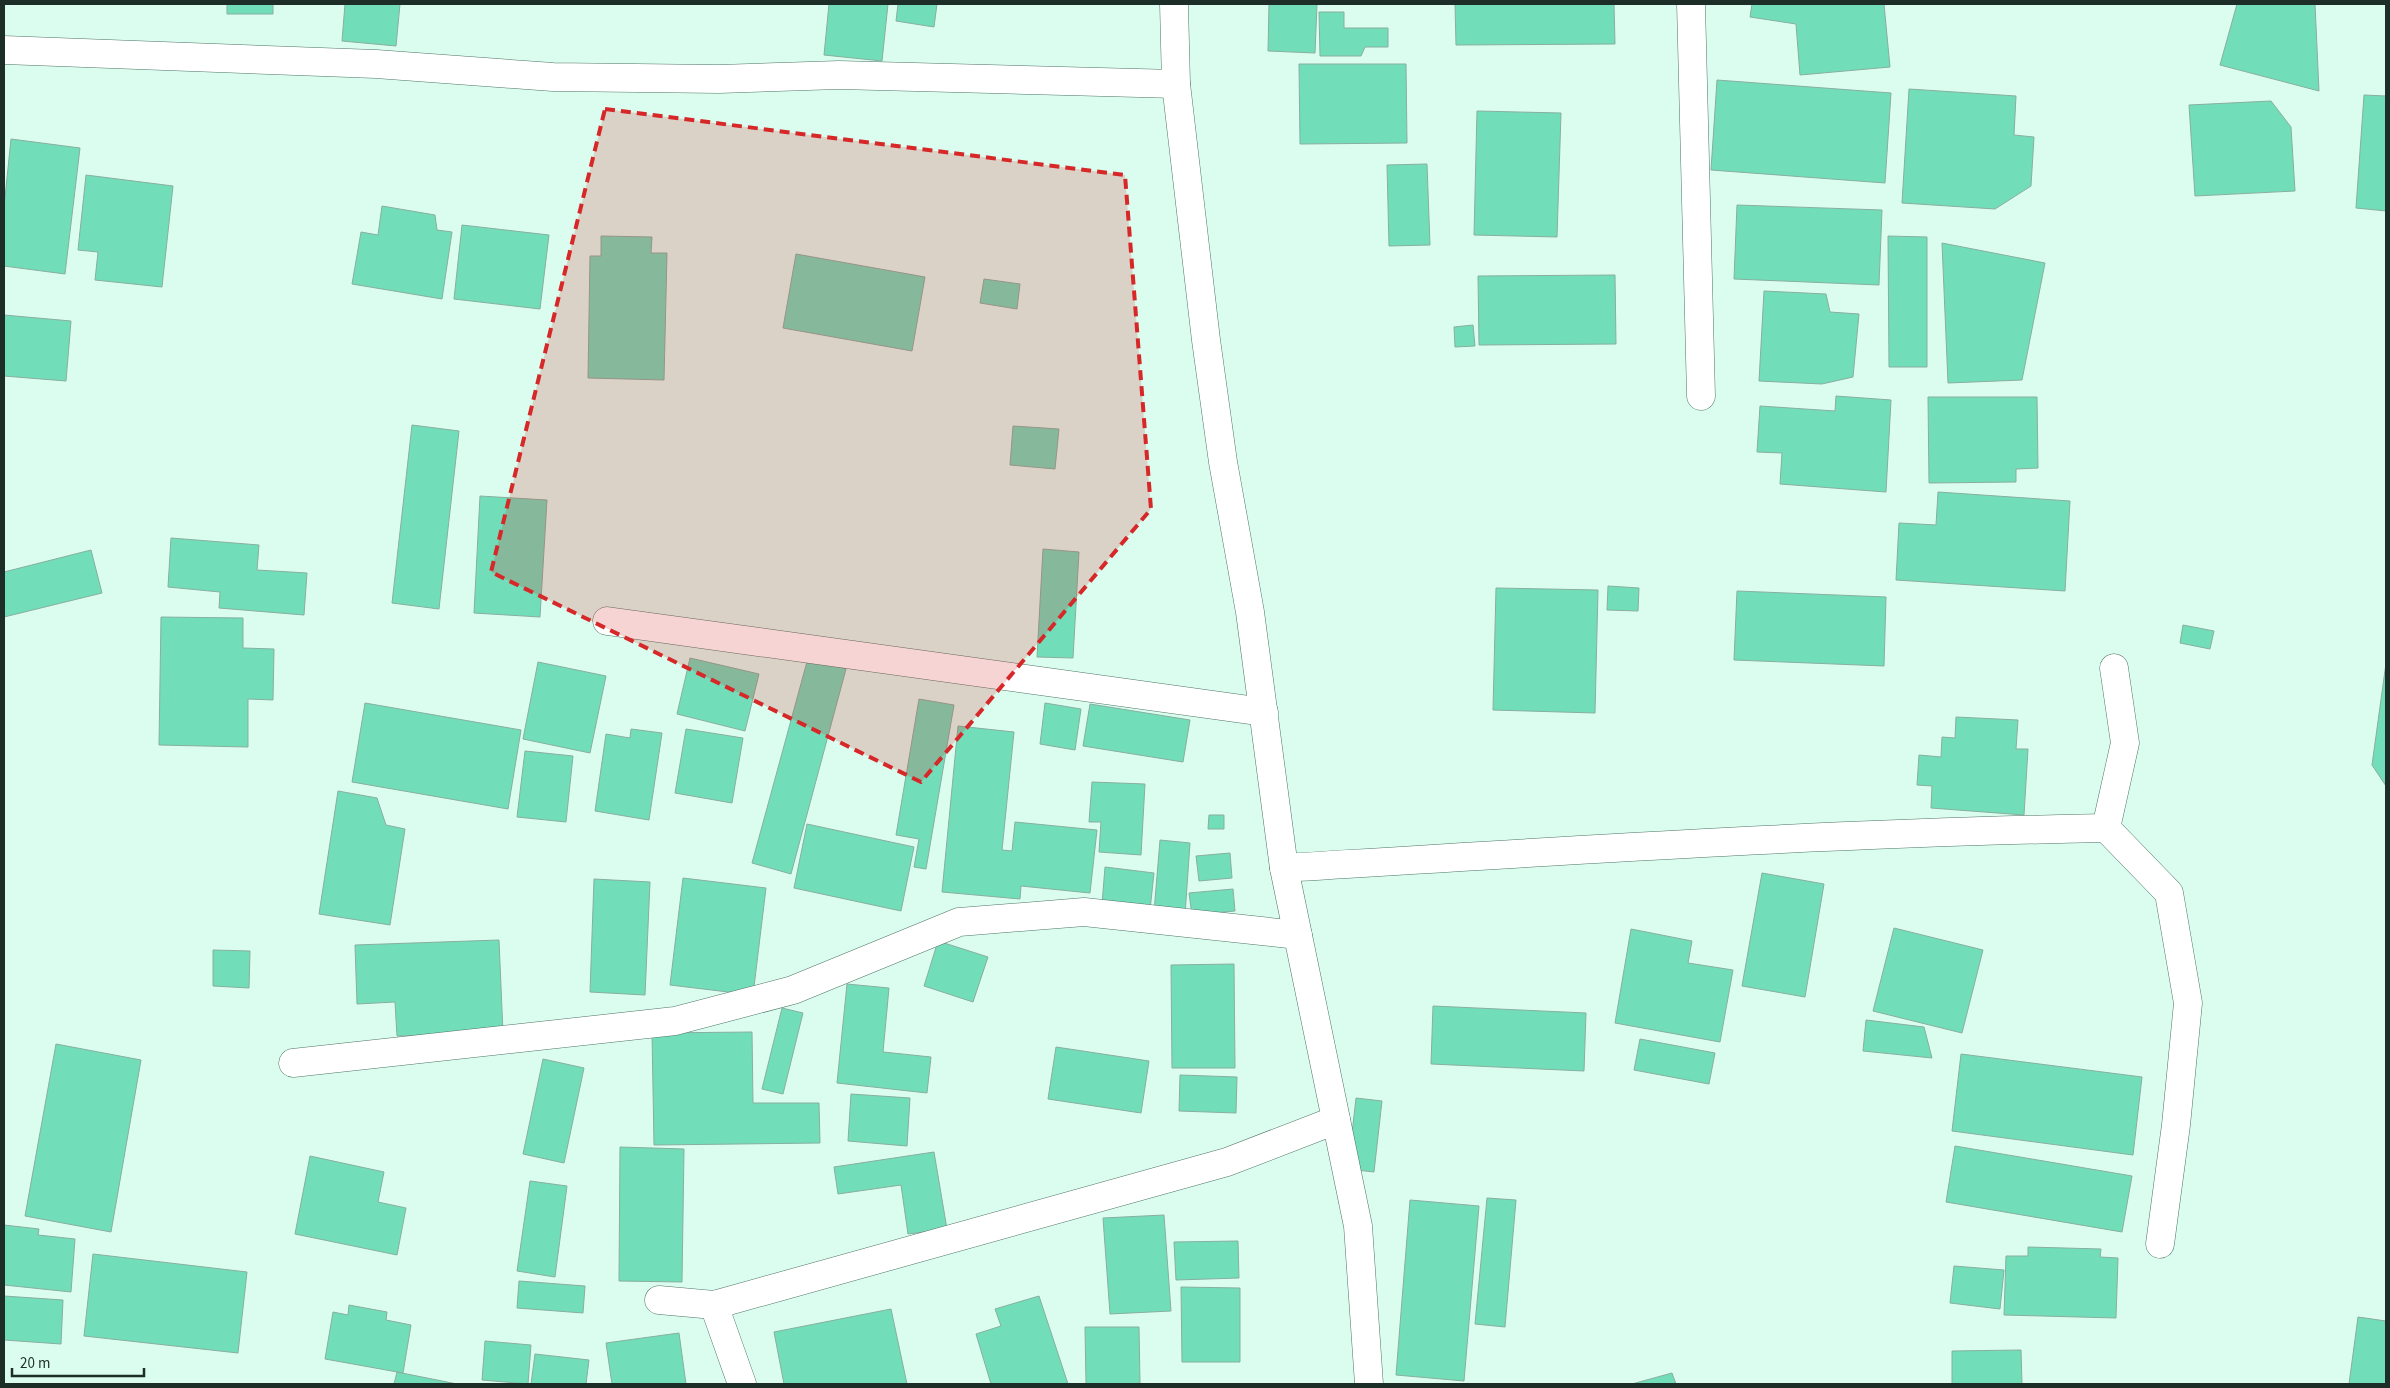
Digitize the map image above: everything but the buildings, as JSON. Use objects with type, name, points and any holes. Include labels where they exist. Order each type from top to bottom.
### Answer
[{"type":"street","points":[[1174,4],[1176,84],[1206,340],[1223,462],[1250,612],[1284,868],[1358,1226],[1369,1384]]},
{"type":"street","points":[[1692,4],[1701,396]]},
{"type":"street","points":[[4,59],[4,50],[376,64],[553,77],[719,79],[839,75],[1176,84]]},
{"type":"street","points":[[607,621],[1264,712]]},
{"type":"street","points":[[2106,828],[2125,743],[2114,668]]},
{"type":"street","points":[[1284,868],[1564,850],[1951,831],[2106,828],[2169,893],[2188,1003],[2176,1125],[2160,1244]]},
{"type":"street","points":[[293,1063],[675,1021],[793,990],[959,922],[1084,912],[1298,935]]},
{"type":"street","points":[[659,1300],[714,1305],[1227,1162],[1336,1120]]},
{"type":"street","points":[[714,1305],[742,1384]]},
{"type":"highlighted area","points":[[605,109],[1125,175],[1151,509],[921,782],[491,572]]}]
